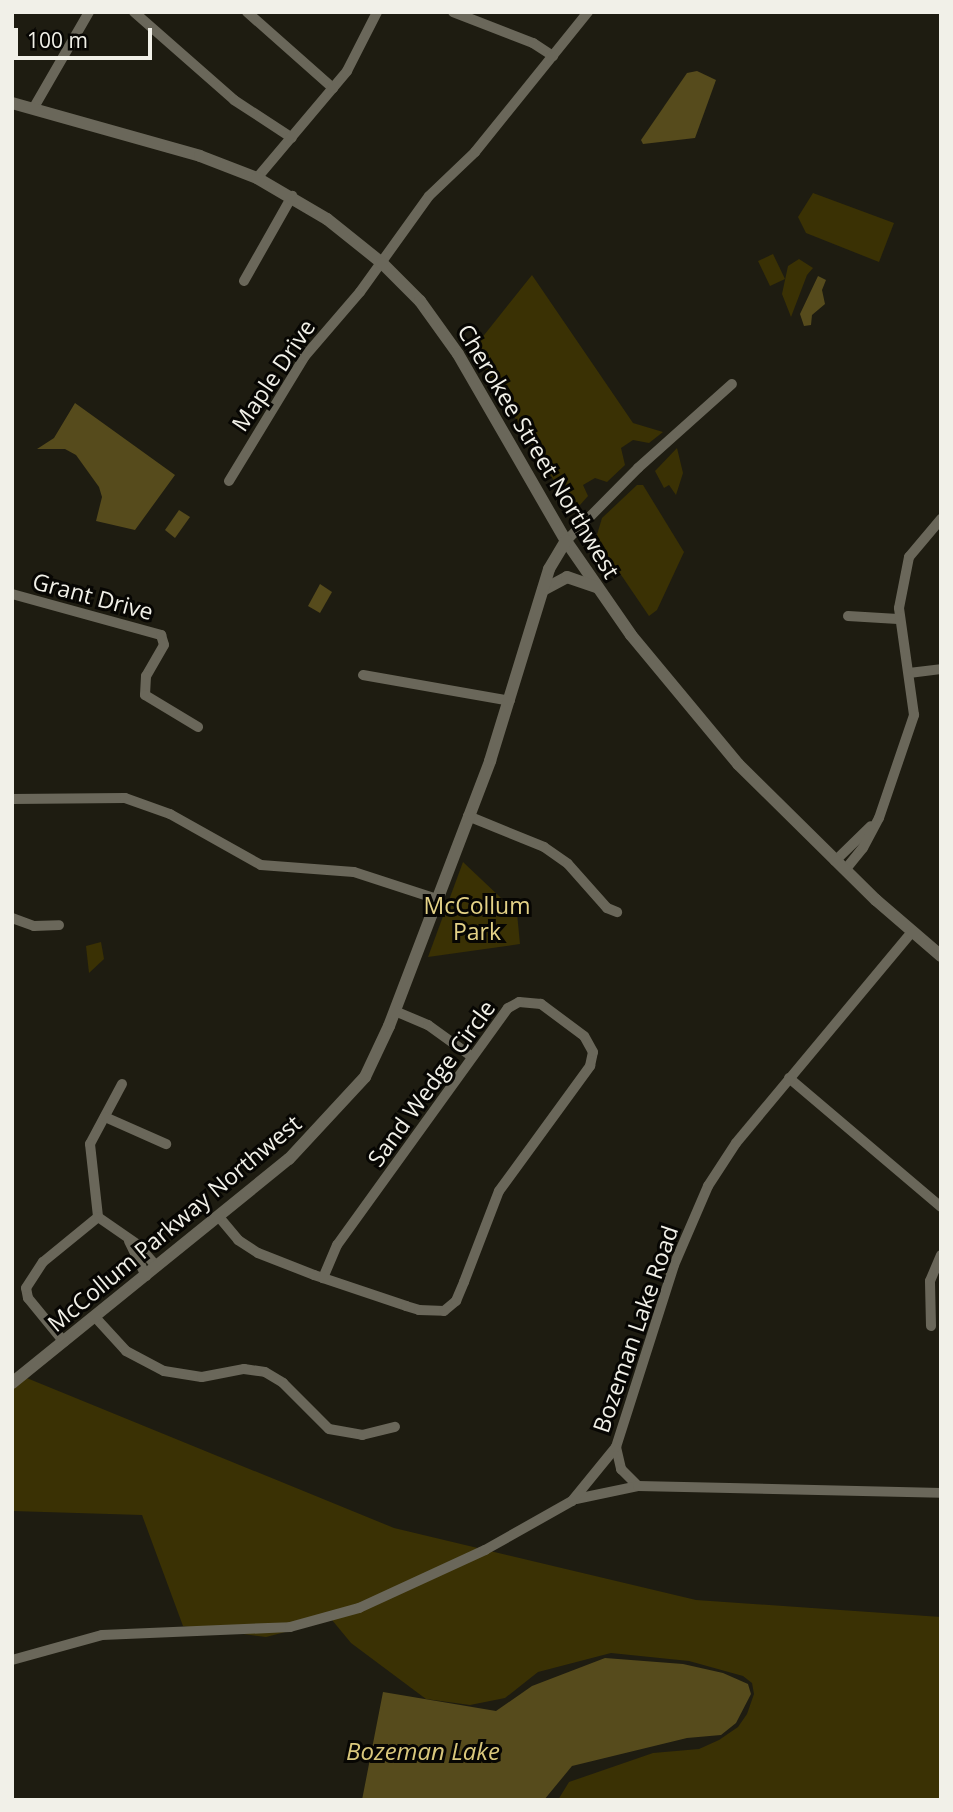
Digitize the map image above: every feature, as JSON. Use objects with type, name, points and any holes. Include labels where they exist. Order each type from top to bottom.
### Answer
[{"type":"main road","name":"Cherokee Street Northwest","points":[[12,103],[200,156],[257,178],[292,196],[382,263],[420,301],[458,354],[566,541],[596,587],[719,742],[840,865],[941,956]]},
{"type":"main road","name":"McCollum Parkway Northwest","points":[[12,1383],[295,1155],[339,1109],[370,1068],[395,1011],[434,898],[468,816],[510,701],[542,590],[566,541]]},
{"type":"main road","points":[[542,590],[567,577],[596,587]]},
{"type":"street","points":[[33,109],[89,12]]},
{"type":"street","points":[[134,12],[234,100],[292,138]]},
{"type":"street","points":[[247,12],[333,88]]},
{"type":"street","points":[[257,178],[333,88],[377,12]]},
{"type":"street","points":[[453,12],[553,56]]},
{"type":"street","name":"Maple Drive","points":[[229,481],[305,356],[382,263],[429,196],[475,152],[588,12]]},
{"type":"street","points":[[244,281],[292,196]]},
{"type":"street","points":[[566,541],[732,384]]},
{"type":"street","points":[[840,865],[879,818],[914,715],[898,619],[909,557],[941,519]]},
{"type":"street","name":"Grant Drive","points":[[12,594],[129,619],[161,635],[164,645],[146,676],[145,695],[198,727]]},
{"type":"street","points":[[848,615],[898,619]]},
{"type":"street","points":[[909,673],[941,669]]},
{"type":"street","points":[[363,675],[510,701]]},
{"type":"street","points":[[12,800],[125,799],[170,814],[261,865],[354,872],[434,898]]},
{"type":"street","points":[[468,816],[550,851],[580,875],[607,908],[617,912]]},
{"type":"street","points":[[12,918],[34,926],[59,925]]},
{"type":"street","name":"Bozeman Lake Road","points":[[12,1660],[102,1635],[290,1627],[347,1611],[485,1550],[572,1501],[616,1447],[692,1218],[736,1143],[912,932]]},
{"type":"street","name":"Sand Wedge Circle","points":[[219,1217],[251,1249],[323,1278],[419,1310],[444,1311],[456,1301],[490,1208],[590,1066],[593,1052],[569,1023],[530,1001],[508,1008],[337,1245],[323,1278]]},
{"type":"street","points":[[395,1011],[428,1025],[471,1056]]},
{"type":"street","points":[[789,1078],[941,1207]]},
{"type":"street","points":[[122,1084],[90,1144],[98,1217],[137,1244],[157,1267]]},
{"type":"street","points":[[105,1117],[166,1144]]},
{"type":"street","points":[[64,1342],[28,1298],[26,1288],[43,1262],[98,1217]]},
{"type":"street","points":[[129,1241],[146,1276]]},
{"type":"street","points":[[931,1326],[930,1282],[941,1255]]},
{"type":"street","points":[[95,1317],[126,1351],[164,1371],[202,1377],[244,1369],[265,1372],[283,1383],[329,1429],[362,1435],[395,1427]]},
{"type":"street","points":[[616,1447],[621,1469],[638,1486]]},
{"type":"street","points":[[572,1501],[638,1486],[941,1493]]},
{"type":"green space","points":[[813,193],[894,223],[879,262],[806,233],[798,217]]},
{"type":"green space","points":[[773,254],[785,279],[770,286],[758,261]]},
{"type":"green space","points":[[799,259],[813,268],[807,275],[791,317],[782,294],[788,266]]},
{"type":"green space","points":[[532,275],[633,423],[663,432],[649,443],[633,440],[621,448],[625,465],[607,482],[595,478],[583,485],[588,496],[580,505],[564,497],[478,358],[477,344]]},
{"type":"green space","points":[[677,448],[683,473],[676,495],[669,485],[664,488],[655,471]]},
{"type":"green space","points":[[637,485],[643,485],[684,552],[657,610],[649,616],[596,538],[602,518]]},
{"type":"green space","name":"McCollum Park","points":[[463,862],[517,913],[520,944],[428,957]]},
{"type":"green space","points":[[101,942],[104,959],[89,973],[86,946]]},
{"type":"green space","points":[[12,1372],[394,1528],[696,1600],[941,1617],[941,1800],[558,1800],[569,1782],[653,1753],[699,1749],[719,1740],[738,1727],[747,1714],[754,1694],[752,1683],[743,1676],[689,1661],[611,1653],[538,1672],[505,1698],[470,1705],[426,1699],[351,1643],[332,1620],[266,1637],[183,1626],[142,1515],[12,1511]]},
{"type":"water","points":[[697,71],[716,80],[695,138],[643,144],[641,140],[687,73]]},
{"type":"water","points":[[818,276],[826,280],[822,290],[825,304],[812,315],[811,325],[804,326],[800,314]]},
{"type":"water","points":[[75,403],[175,475],[135,530],[96,521],[102,497],[99,487],[76,455],[65,449],[37,449],[54,438]]},
{"type":"water","points":[[179,510],[190,517],[175,538],[165,530]]},
{"type":"water","points":[[320,584],[332,592],[320,613],[308,606]]},
{"type":"water","name":"Bozeman Lake","points":[[605,1658],[683,1664],[723,1673],[748,1684],[751,1694],[736,1723],[721,1735],[687,1738],[572,1766],[544,1800],[362,1800],[383,1692],[496,1711],[532,1686]]}]
